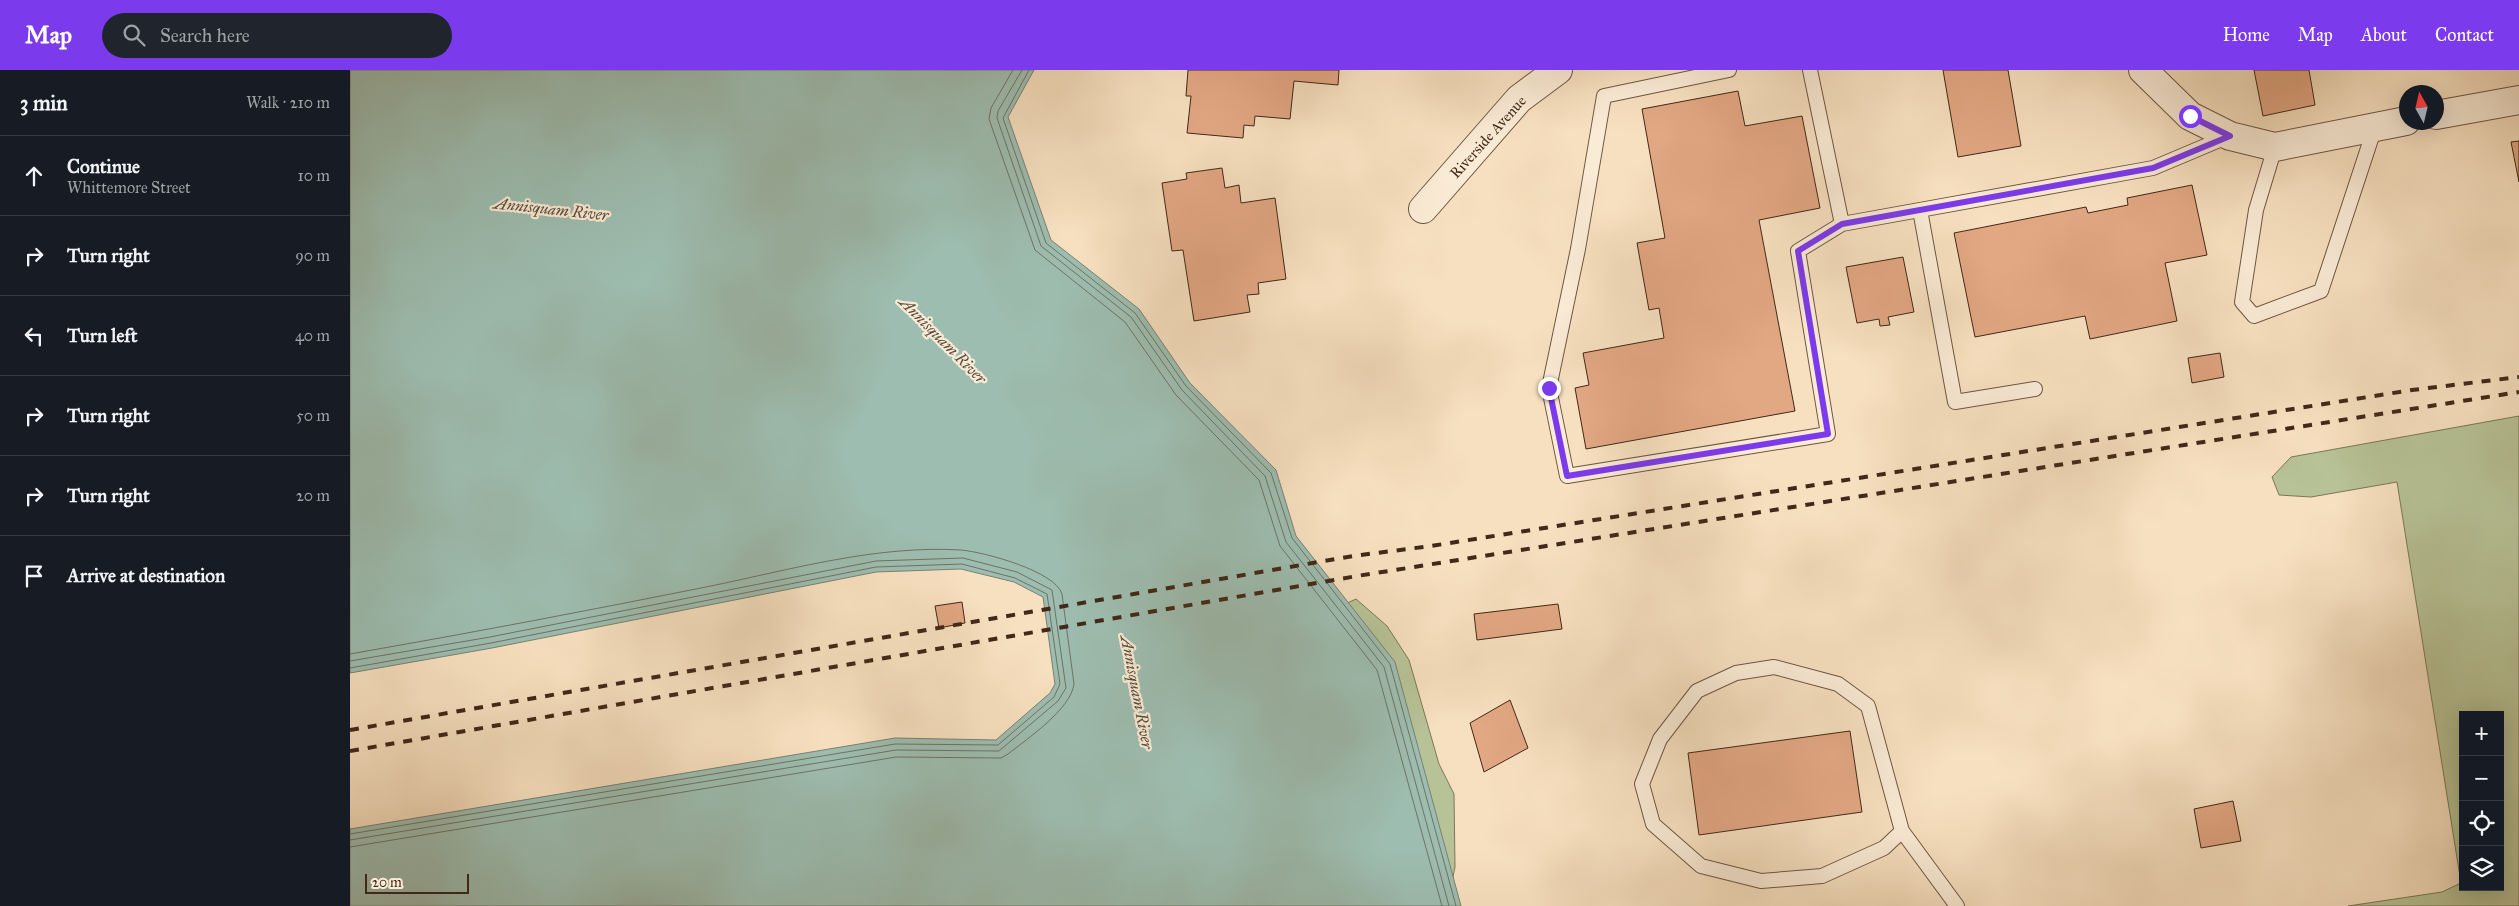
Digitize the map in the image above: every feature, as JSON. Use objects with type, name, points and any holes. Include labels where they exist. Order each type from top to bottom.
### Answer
[{"type":"street","name":"Riverside Avenue","points":[[1423,209],[1519,99],[1558,70]]},
{"type":"street","points":[[2144,70],[2190,116],[2230,136],[2275,147],[2399,122]]},
{"type":"street","points":[[2444,114],[2519,100]]},
{"type":"lane","points":[[1729,70],[1604,96],[1578,249],[1549,388],[1567,476],[1828,434],[1798,251],[1842,224],[2153,168],[2230,136]]},
{"type":"lane","points":[[1810,70],[1842,224]]},
{"type":"lane","points":[[2275,147],[2256,210],[2242,302],[2254,316],[2321,291],[2375,127]]},
{"type":"lane","points":[[1920,210],[1955,402],[2035,389]]},
{"type":"lane","points":[[1902,831],[1884,848],[1822,876],[1761,881],[1701,866],[1653,824],[1642,784],[1660,739],[1697,691],[1736,673],[1774,667],[1838,684],[1868,706],[1902,831],[1957,906]]},
{"type":"green space","points":[[2519,416],[2519,906],[2348,906],[2442,892],[2459,884],[2459,891],[2504,891],[2504,711],[2459,711],[2459,870],[2397,482],[2311,497],[2279,495],[2272,477],[2291,457]]},
{"type":"green space","points":[[1356,599],[1387,626],[1409,660],[1439,764],[1454,794],[1455,867],[1447,906],[1321,615]]},
{"type":"water","name":"Annisquam River","points":[[350,70],[1034,70],[1008,117],[1051,240],[1139,309],[1190,383],[1276,470],[1296,536],[1395,662],[1461,906],[350,906],[350,829],[895,738],[996,740],[1050,693],[1055,684],[1043,597],[1014,582],[961,569],[876,572],[492,648],[350,673]]},
{"type":"building","points":[[1188,70],[1339,70],[1338,85],[1294,81],[1290,119],[1255,116],[1254,126],[1244,125],[1243,138],[1187,133],[1191,96],[1186,96]]},
{"type":"building","points":[[1943,70],[2008,70],[2021,146],[1958,157]]},
{"type":"building","points":[[2254,70],[2309,70],[2315,105],[2263,116]]},
{"type":"building","points":[[1738,91],[1745,126],[1802,116],[1820,208],[1759,220],[1795,411],[1586,449],[1575,388],[1589,385],[1583,353],[1664,338],[1659,308],[1649,310],[1637,243],[1665,238],[1642,109]]},
{"type":"building","points":[[2519,141],[2519,182],[2511,142]]},
{"type":"building","points":[[1222,168],[1225,188],[1239,185],[1241,203],[1275,198],[1286,279],[1258,283],[1259,294],[1247,295],[1250,312],[1194,321],[1183,250],[1172,251],[1162,183],[1187,179],[1186,173]]},
{"type":"building","points":[[2192,185],[2207,255],[2165,263],[2177,321],[2090,339],[2085,316],[1975,337],[1954,233],[2086,207],[2088,213],[2128,205],[2127,198]]},
{"type":"building","points":[[1903,257],[1914,312],[1888,317],[1890,325],[1880,326],[1879,319],[1857,323],[1846,267]]},
{"type":"building","points":[[2220,353],[2224,377],[2192,383],[2188,358]]},
{"type":"building","points":[[962,602],[965,623],[939,628],[935,606]]},
{"type":"building","points":[[1558,604],[1562,629],[1477,640],[1474,614]]},
{"type":"building","points":[[1510,700],[1528,748],[1484,772],[1470,723]]},
{"type":"building","points":[[1850,731],[1862,812],[1699,835],[1688,753]]},
{"type":"building","points":[[2233,801],[2241,841],[2201,848],[2194,809]]},
{"type":"railway","points":[[350,730],[1353,556],[1431,546],[2412,390],[2519,377]]},
{"type":"railway","points":[[350,751],[1357,576],[2519,392]]},
{"type":"route","points":[[1549,388],[1567,476],[1828,434],[1798,251],[1842,224],[2153,168],[2230,136],[2190,116]]}]
